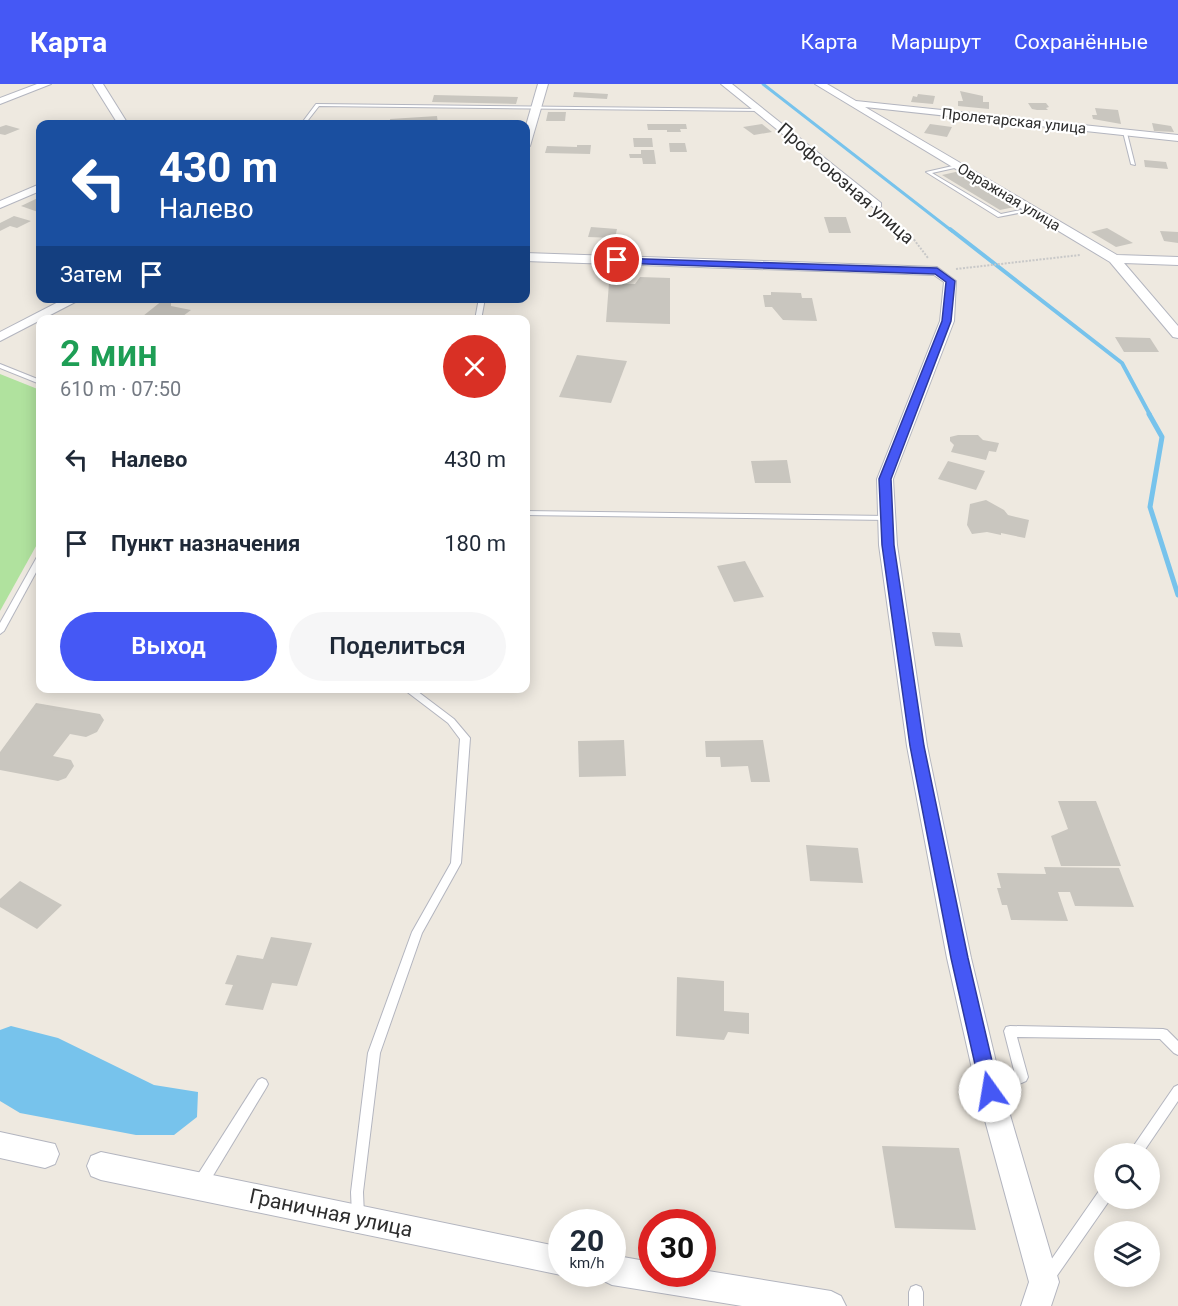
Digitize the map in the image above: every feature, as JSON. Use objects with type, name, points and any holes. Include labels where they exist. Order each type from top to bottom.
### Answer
[{"type":"street","points":[[0,100],[46,84]]},
{"type":"street","points":[[98,84],[120,120]]},
{"type":"street","points":[[530,130],[543,84]]},
{"type":"street","name":"Профсоюзная улица","points":[[726,84],[877,205]]},
{"type":"street","name":"Овражная улица","points":[[820,84],[1114,259],[1178,334]]},
{"type":"street","name":"Пролетарская улица","points":[[850,102],[1178,138]]},
{"type":"street","points":[[0,205],[36,189]]},
{"type":"street","points":[[530,257],[937,271],[950,281],[947,321],[885,479],[888,545],[917,746],[959,958],[990,1091],[1044,1282],[1036,1306]]},
{"type":"street","points":[[1114,259],[1178,261]]},
{"type":"street","points":[[43,315],[67,303]]},
{"type":"street","points":[[0,337],[36,319]]},
{"type":"street","points":[[0,1145],[45,1154]]},
{"type":"street","name":"Граничная улица","points":[[101,1166],[548,1258]]},
{"type":"street","points":[[626,1272],[831,1306]]},
{"type":"lane","points":[[306,120],[318,105],[760,110]]},
{"type":"lane","points":[[1125,133],[1133,164]]},
{"type":"lane","points":[[957,166],[928,172],[1000,216],[1031,210]]},
{"type":"lane","points":[[0,366],[36,380]]},
{"type":"lane","points":[[530,513],[887,518]]},
{"type":"lane","points":[[0,631],[36,567]]},
{"type":"lane","points":[[358,1219],[357,1192],[374,1053],[417,932],[456,863],[465,738],[451,721],[413,693]]},
{"type":"lane","points":[[990,1091],[1022,1077],[1010,1030],[1163,1034],[1178,1049]]},
{"type":"lane","points":[[199,1186],[262,1084]]},
{"type":"lane","points":[[1142,1143],[1178,1091]]},
{"type":"lane","points":[[1044,1282],[1095,1209]]},
{"type":"path","name":"Профсоюзная улица","points":[[877,205],[912,237],[937,271]]},
{"type":"path","points":[[937,271],[1080,255],[1114,259]]},
{"type":"green space","points":[[0,374],[36,388],[36,546],[0,611]]},
{"type":"water","points":[[11,1026],[58,1038],[154,1085],[198,1092],[197,1117],[174,1135],[136,1135],[20,1113],[0,1101],[0,1030]]},
{"type":"building","points":[[960,91],[983,96],[983,102],[989,102],[989,109],[958,106],[958,101],[963,101]]},
{"type":"building","points":[[574,92],[608,94],[607,99],[573,97]]},
{"type":"building","points":[[918,94],[935,96],[933,104],[911,102],[913,96],[917,97]]},
{"type":"building","points":[[434,95],[518,97],[516,104],[432,102]]},
{"type":"building","points":[[1028,103],[1046,103],[1049,107],[1046,108],[1048,110],[1037,110],[1032,109]]},
{"type":"building","points":[[1095,108],[1118,110],[1121,124],[1093,119],[1092,115],[1097,115]]},
{"type":"building","points":[[548,112],[566,112],[565,121],[546,121]]},
{"type":"building","points":[[437,116],[438,120],[390,120]]},
{"type":"building","points":[[1152,123],[1171,126],[1174,132],[1154,131]]},
{"type":"building","points":[[647,124],[686,124],[687,129],[680,129],[681,132],[648,130]]},
{"type":"building","points":[[762,124],[772,132],[754,135],[743,127]]},
{"type":"building","points":[[930,124],[952,127],[947,137],[924,133]]},
{"type":"building","points":[[6,125],[20,129],[5,135],[0,134],[0,127]]},
{"type":"building","points":[[633,138],[652,138],[653,147],[634,147]]},
{"type":"building","points":[[669,143],[685,143],[687,152],[670,152]]},
{"type":"building","points":[[577,145],[591,145],[590,154],[545,153],[547,146],[577,147]]},
{"type":"building","points":[[641,150],[654,150],[656,164],[643,164],[642,158],[630,158],[629,154],[641,154]]},
{"type":"building","points":[[1144,160],[1166,162],[1168,169],[1145,167]]},
{"type":"building","points":[[960,171],[1019,206],[1000,210],[942,175]]},
{"type":"building","points":[[36,199],[36,211],[21,206]]},
{"type":"building","points":[[14,216],[31,221],[17,228],[10,226],[0,231],[0,223]]},
{"type":"building","points":[[824,217],[846,217],[851,233],[829,233]]},
{"type":"building","points":[[591,227],[617,229],[615,238],[588,237]]},
{"type":"building","points":[[1107,228],[1133,243],[1116,247],[1091,232]]},
{"type":"building","points":[[1160,231],[1178,232],[1178,243],[1164,241]]},
{"type":"building","points":[[640,277],[670,278],[670,324],[606,322],[609,283],[635,284]]},
{"type":"building","points":[[771,292],[801,293],[802,298],[812,298],[817,321],[783,320],[772,307],[765,307],[763,295],[771,295]]},
{"type":"building","points":[[159,303],[171,303],[171,306],[191,310],[184,315],[144,315]]},
{"type":"building","points":[[1115,337],[1150,338],[1159,352],[1124,352]]},
{"type":"building","points":[[577,355],[627,361],[611,403],[559,397]]},
{"type":"building","points":[[978,435],[983,440],[999,443],[996,452],[989,451],[986,460],[951,452],[954,445],[950,437]]},
{"type":"building","points":[[787,460],[791,483],[755,483],[751,461]]},
{"type":"building","points":[[948,461],[985,471],[976,490],[938,479]]},
{"type":"building","points":[[986,500],[1004,510],[1008,515],[1029,520],[1025,538],[1001,533],[1001,535],[987,532],[972,534],[967,525],[970,504]]},
{"type":"building","points":[[745,561],[764,597],[734,602],[717,566]]},
{"type":"building","points":[[932,632],[960,633],[963,647],[935,646]]},
{"type":"building","points":[[36,703],[100,714],[104,720],[97,732],[86,737],[70,734],[53,756],[71,760],[74,766],[66,778],[58,781],[0,770],[0,752]]},
{"type":"building","points":[[624,740],[626,776],[579,777],[578,741]]},
{"type":"building","points":[[763,740],[770,782],[751,782],[748,766],[721,767],[720,757],[706,757],[705,741]]},
{"type":"building","points":[[1058,801],[1096,801],[1121,866],[1061,866],[1051,836],[1068,829]]},
{"type":"building","points":[[806,845],[858,848],[863,883],[810,881]]},
{"type":"building","points":[[1044,867],[1119,868],[1134,907],[1075,906],[1070,892],[1058,892],[1068,921],[1011,920],[1007,905],[1002,905],[997,888],[1001,888],[997,873],[1046,874]]},
{"type":"building","points":[[20,881],[62,905],[37,929],[0,907],[0,899]]},
{"type":"building","points":[[271,937],[312,943],[297,986],[272,983],[263,1010],[225,1005],[233,985],[225,984],[237,955],[263,959]]},
{"type":"building","points":[[677,977],[724,981],[724,1011],[749,1013],[749,1034],[728,1032],[724,1040],[676,1036]]},
{"type":"building","points":[[882,1146],[959,1148],[976,1230],[895,1228]]},
{"type":"waterway","points":[[763,84],[952,231]]},
{"type":"waterway","points":[[950,229],[1122,363],[1150,415]]},
{"type":"waterway","points":[[1149,414],[1162,437],[1150,507],[1178,595]]},
{"type":"route","points":[[617,260],[937,271],[950,281],[947,321],[885,479],[888,545],[917,746],[959,958],[990,1091]]}]
